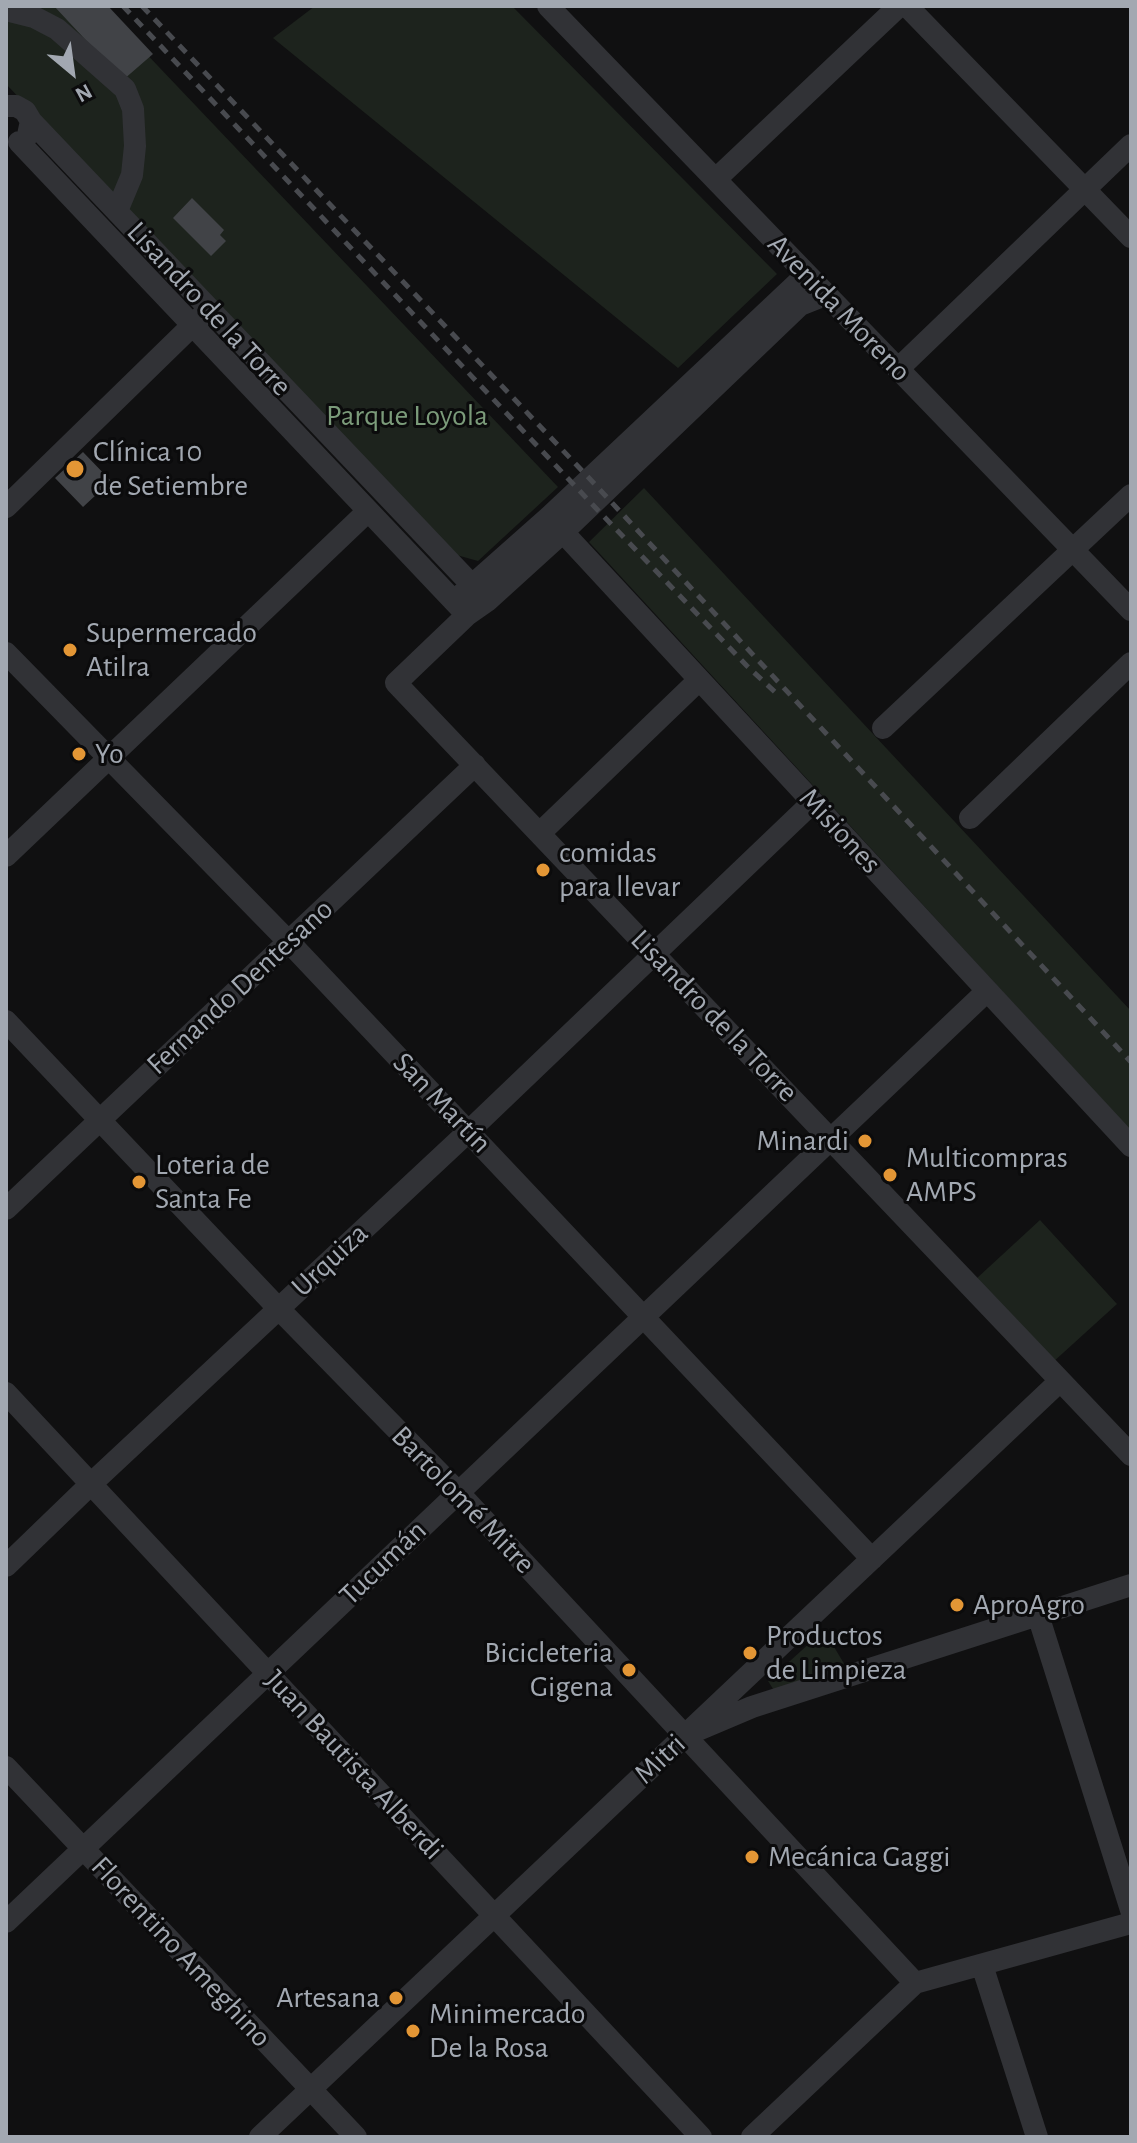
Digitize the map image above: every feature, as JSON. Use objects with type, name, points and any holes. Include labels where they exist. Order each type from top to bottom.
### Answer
[{"type":"street","name":"Avenida Moreno","points":[[548,6],[1131,610]]},
{"type":"street","points":[[716,179],[899,6]]},
{"type":"street","points":[[907,6],[1131,237]]},
{"type":"street","points":[[6,10],[34,17],[57,29],[125,89],[133,109],[135,146],[132,175],[117,211]]},
{"type":"street","points":[[10,143],[29,134],[15,107]]},
{"type":"street","name":"Lisandro de la Torre","points":[[15,107],[479,593]]},
{"type":"street","name":"Lisandro de la Torre","points":[[10,143],[193,326],[461,608],[396,683],[1131,1455]]},
{"type":"street","points":[[898,369],[1131,145]]},
{"type":"street","points":[[556,525],[806,275]]},
{"type":"street","points":[[461,608],[800,305],[825,295]]},
{"type":"street","points":[[6,507],[208,309]]},
{"type":"street","points":[[883,728],[1131,495]]},
{"type":"street","points":[[6,856],[367,512]]},
{"type":"street","name":"Misiones","points":[[556,525],[1131,1146]]},
{"type":"street","name":"San Martín","points":[[6,653],[288,941],[872,1559]]},
{"type":"street","points":[[970,818],[1131,663]]},
{"type":"street","points":[[540,833],[699,680]]},
{"type":"street","name":"Fernando Dentesano","points":[[6,1209],[475,765]]},
{"type":"street","name":"Urquiza","points":[[6,1566],[469,1131],[813,802]]},
{"type":"street","name":"Tucumán","points":[[6,1922],[987,991]]},
{"type":"street","name":"Bartolomé Mitre","points":[[6,1021],[278,1308],[458,1492],[915,1983]]},
{"type":"street","name":"Mitri","points":[[260,2137],[1060,1381]]},
{"type":"street","name":"Juan Bautista Alberdi","points":[[6,1393],[701,2137]]},
{"type":"street","points":[[685,1735],[752,1707],[1131,1585]]},
{"type":"street","points":[[1038,1615],[1131,1910]]},
{"type":"street","name":"Florentino Ameghino","points":[[6,1767],[356,2137]]},
{"type":"street","points":[[752,2137],[915,1983],[1131,1923]]},
{"type":"street","points":[[982,1965],[1037,2137]]},
{"type":"green space","name":"Parque Loyola","points":[[6,6],[101,6],[558,487],[478,561],[453,554],[6,84]]},
{"type":"green space","points":[[315,6],[512,6],[777,274],[678,368],[273,38]]},
{"type":"green space","points":[[644,488],[1131,1011],[1131,1131],[589,542]]},
{"type":"green space","points":[[1040,1220],[1117,1304],[1052,1363],[976,1279]]},
{"type":"green space","points":[[824,1630],[849,1672],[775,1692],[768,1681]]},
{"type":"building","points":[[54,6],[108,6],[153,54],[123,80]]},
{"type":"building","points":[[192,198],[224,230],[220,235],[226,241],[211,256],[173,218]]},
{"type":"building","points":[[83,452],[111,481],[83,507],[55,478]]},
{"type":"railway","points":[[123,6],[592,504],[776,693]]},
{"type":"railway","points":[[142,6],[589,478],[1131,1062]]},
{"type":"place","name":"Clínica 10 de Setiembre","points":[[75,469]]},
{"type":"place","name":"Supermercado Atilra","points":[[70,650]]},
{"type":"place","name":"Yo","points":[[79,754]]},
{"type":"place","name":"comidas para llevar","points":[[543,870]]},
{"type":"place","name":"Minardi","points":[[865,1141]]},
{"type":"place","name":"Multicompras AMPS","points":[[890,1175]]},
{"type":"place","name":"Loteria de Santa Fe","points":[[139,1182]]},
{"type":"place","name":"AproAgro","points":[[957,1605]]},
{"type":"place","name":"Productos de Limpieza","points":[[750,1653]]},
{"type":"place","name":"Bicicleteria Gigena","points":[[629,1670]]},
{"type":"place","name":"Mecánica Gaggi","points":[[752,1857]]},
{"type":"place","name":"Artesana","points":[[396,1998]]},
{"type":"place","name":"Minimercado De la Rosa","points":[[413,2031]]}]
